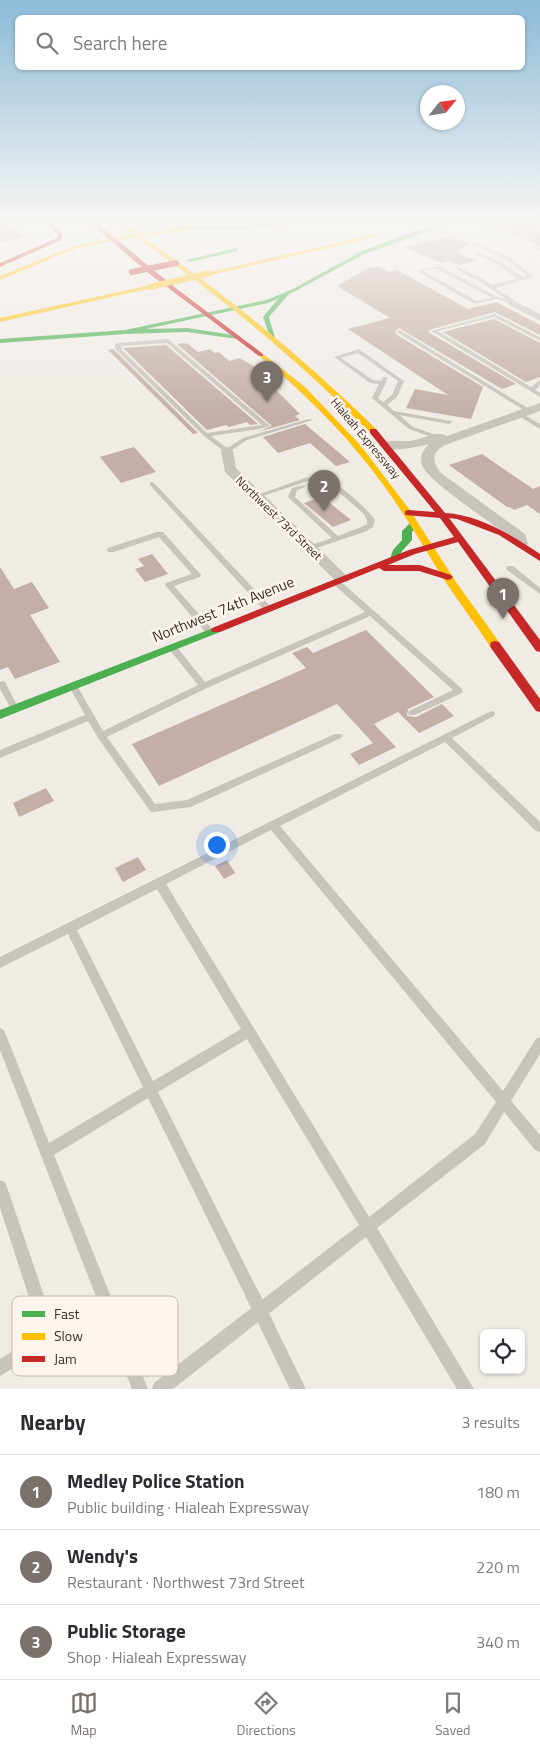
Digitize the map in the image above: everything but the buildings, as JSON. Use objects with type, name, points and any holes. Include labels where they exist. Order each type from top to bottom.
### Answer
[{"type":"main road","points":[[0,314],[108,286]]},
{"type":"main road","points":[[0,320],[112,286]]},
{"type":"main road","name":"Hialeah Expressway","points":[[170,286],[206,315],[289,375],[316,401],[366,457],[408,513],[448,577],[540,708]]},
{"type":"main road","name":"Hialeah Expressway","points":[[207,286],[273,337],[328,386],[385,445],[442,516],[540,648]]},
{"type":"main road","points":[[125,332],[238,309],[285,295],[302,286]]},
{"type":"main road","points":[[273,337],[267,321],[267,314],[270,309],[283,300],[285,295]]},
{"type":"main road","points":[[0,341],[125,332],[203,331],[238,337]]},
{"type":"main road","points":[[408,513],[442,516],[488,535],[509,538],[538,555]]},
{"type":"main road","points":[[395,558],[398,550],[407,540],[407,531],[414,524]]},
{"type":"main road","name":"Northwest 74th Avenue","points":[[0,715],[395,558],[428,546],[459,539]]},
{"type":"main road","points":[[371,568],[420,568],[448,577]]},
{"type":"street","points":[[512,303],[540,318]]},
{"type":"street","points":[[456,492],[458,497],[509,538],[520,537],[432,473],[427,465],[426,457],[435,445],[529,411]]},
{"type":"street","points":[[385,445],[411,446],[437,437],[454,437]]},
{"type":"street","name":"Northwest 73rd Street","points":[[227,451],[230,469],[311,548],[339,581]]},
{"type":"lane","points":[[445,286],[476,303],[496,298]]},
{"type":"lane","points":[[472,286],[496,298],[512,303]]},
{"type":"lane","points":[[492,287],[497,286]]},
{"type":"lane","points":[[492,287],[512,299],[512,303]]},
{"type":"lane","points":[[540,339],[495,315],[434,331],[540,395]]},
{"type":"lane","points":[[400,332],[529,411],[540,427]]},
{"type":"lane","points":[[206,435],[224,430],[252,430],[267,426],[168,341],[118,345],[118,349],[206,435],[227,451],[245,439],[310,420]]},
{"type":"lane","points":[[383,383],[372,382],[337,357],[359,351],[401,381],[394,396],[383,406]]},
{"type":"lane","points":[[389,372],[375,398],[411,428],[437,437]]},
{"type":"lane","points":[[531,390],[540,382]]},
{"type":"lane","points":[[391,412],[449,422]]},
{"type":"lane","points":[[257,496],[307,479],[319,478],[332,485],[366,513],[371,523],[364,529],[311,548]]},
{"type":"lane","points":[[332,485],[312,483],[297,488],[291,494],[337,539]]},
{"type":"lane","points":[[152,484],[268,609]]},
{"type":"lane","points":[[111,550],[160,534],[197,575],[169,585],[210,632]]},
{"type":"lane","points":[[510,568],[540,592]]},
{"type":"lane","points":[[339,581],[370,613],[459,691],[412,713]]},
{"type":"lane","points":[[101,736],[204,686],[370,613]]},
{"type":"lane","points":[[172,647],[204,686]]},
{"type":"lane","points":[[0,685],[2,684],[15,709]]},
{"type":"lane","points":[[73,686],[101,736],[153,808],[188,804],[338,736]]},
{"type":"lane","points":[[0,963],[491,714]]},
{"type":"lane","points":[[0,754],[90,717]]},
{"type":"lane","points":[[446,737],[540,828]]},
{"type":"lane","points":[[273,824],[540,1145]]},
{"type":"lane","points":[[158,882],[466,1389]]},
{"type":"lane","points":[[70,927],[298,1389]]},
{"type":"lane","points":[[46,1152],[249,1031]]},
{"type":"lane","points":[[0,1034],[103,1296]]},
{"type":"lane","points":[[178,1375],[480,1139],[540,1043]]},
{"type":"lane","points":[[0,1187],[36,1296]]},
{"type":"lane","points":[[0,1368],[12,1361]]},
{"type":"lane","points":[[135,1376],[140,1389]]},
{"type":"lane","points":[[160,1389],[177,1376]]},
{"type":"traffic: fast","points":[[125,332],[268,301],[303,286]]},
{"type":"traffic: fast","points":[[273,337],[266,317],[285,295]]},
{"type":"traffic: fast","points":[[0,341],[125,332],[187,330],[238,337]]},
{"type":"traffic: fast","points":[[395,559],[398,550],[407,540],[407,531],[414,524]]},
{"type":"traffic: fast","points":[[0,715],[216,630]]},
{"type":"traffic: slow","points":[[150,287],[155,286]]},
{"type":"traffic: slow","points":[[207,286],[313,373],[373,431]]},
{"type":"traffic: slow","points":[[0,320],[150,287]]},
{"type":"traffic: slow","points":[[261,355],[282,371],[322,408],[375,468],[495,645]]},
{"type":"traffic: jam","points":[[168,286],[261,355]]},
{"type":"traffic: jam","points":[[373,431],[441,513],[540,648]]},
{"type":"traffic: jam","points":[[408,513],[458,516],[502,533],[540,558]]},
{"type":"traffic: jam","points":[[216,630],[412,552],[459,539]]},
{"type":"traffic: jam","points":[[384,568],[420,568],[448,577]]},
{"type":"traffic: jam","points":[[495,645],[540,708]]},
{"type":"place","name":"Public Storage","points":[[267,402]]},
{"type":"place","name":"Wendy's","points":[[324,511]]},
{"type":"place","name":"Medley Police Station","points":[[503,619]]}]
